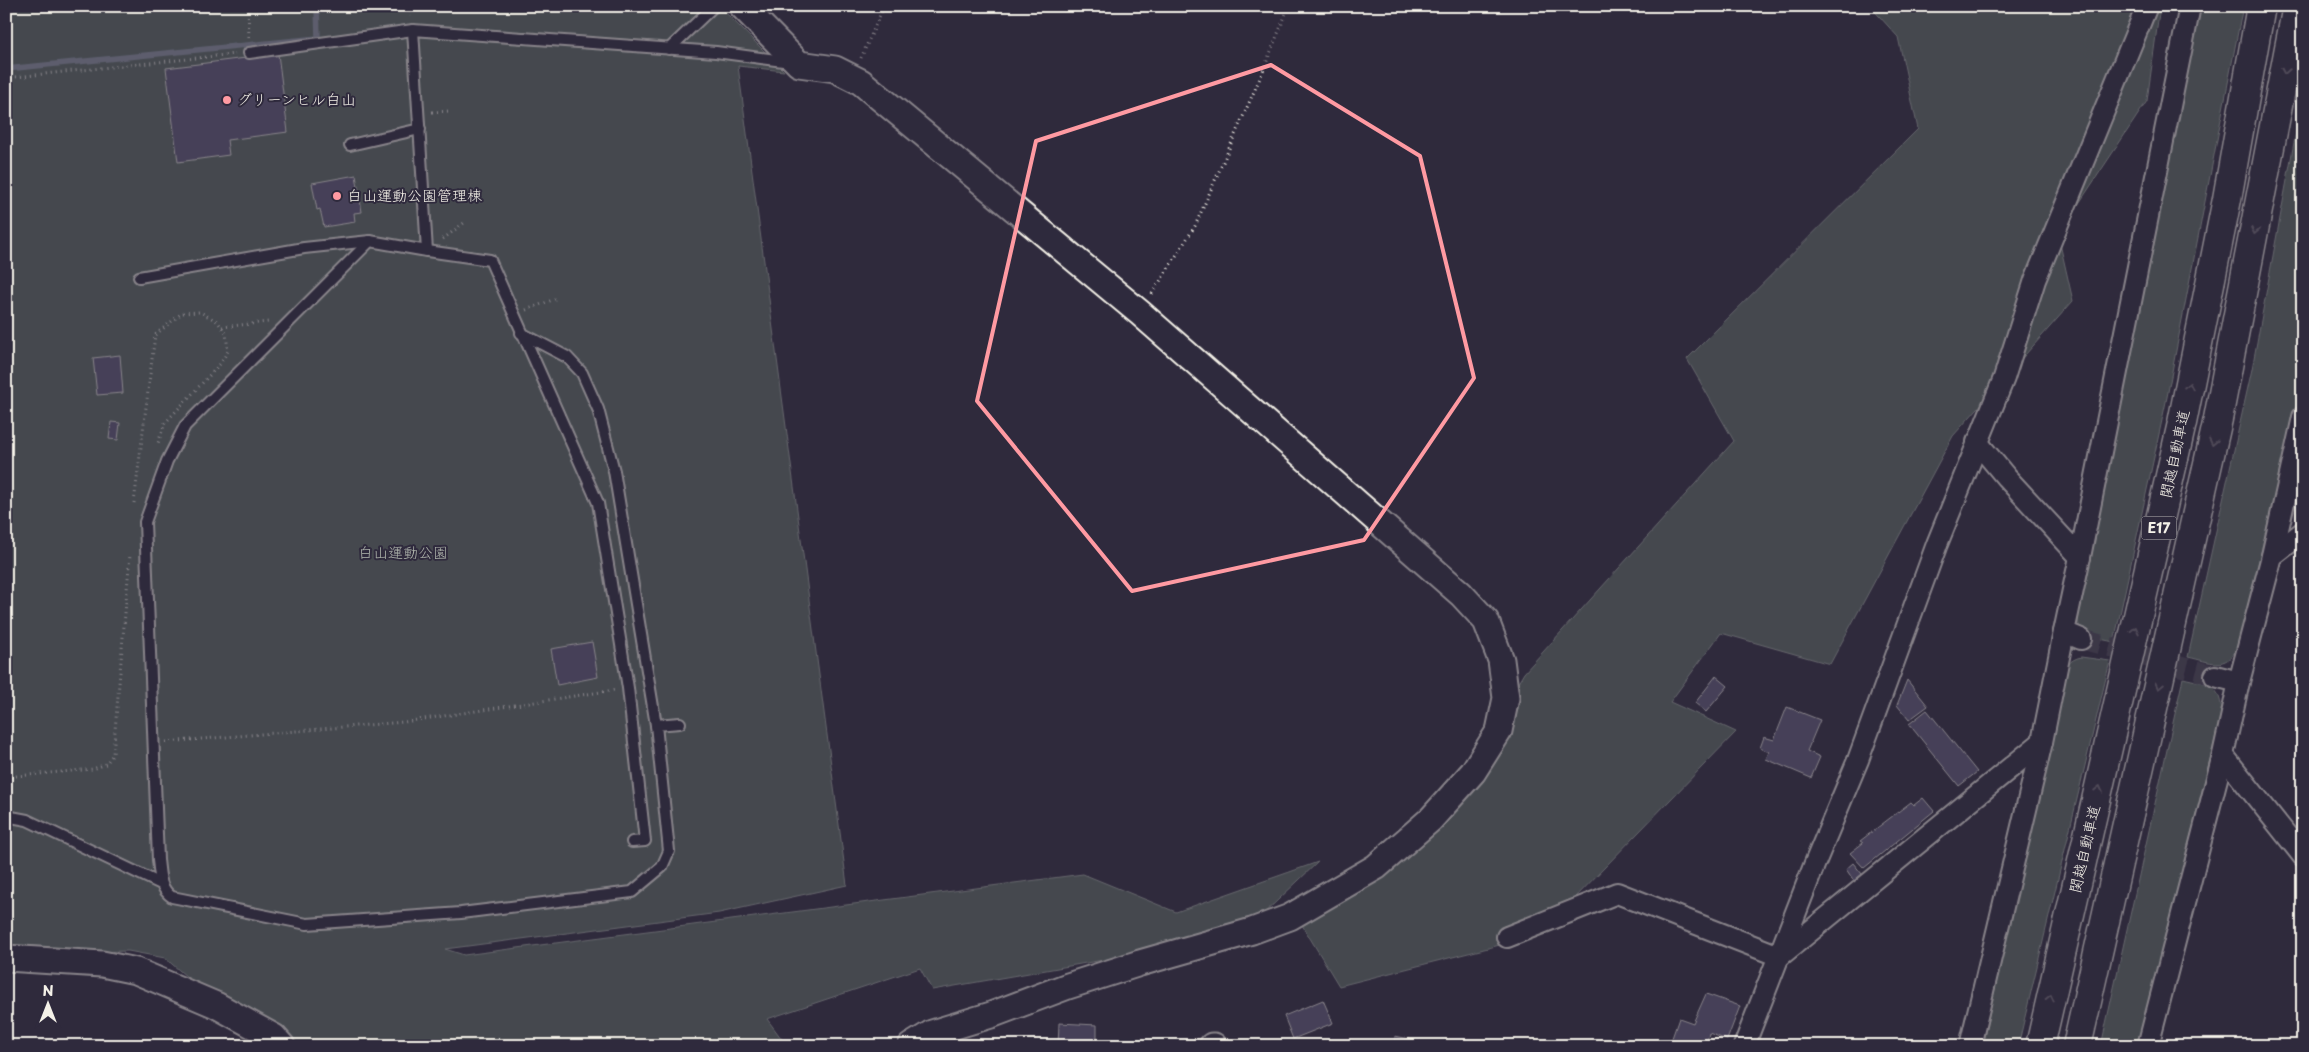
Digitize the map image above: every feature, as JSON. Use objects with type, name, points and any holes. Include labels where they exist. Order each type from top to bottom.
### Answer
[{"type":"highway","name":"関越自動車道","points":[[2040,1046],[2182,423],[2227,199],[2261,6]]},
{"type":"highway","name":"E17","points":[[2077,1046],[2218,419],[2297,6]]},
{"type":"street","points":[[742,6],[799,64],[835,69],[861,82],[936,142],[978,181],[1140,313],[1356,500],[1461,594],[1486,621],[1501,660],[1506,698],[1499,731],[1473,772],[1431,820],[1376,867],[1290,917],[1252,931],[1131,966],[991,1015],[932,1033],[911,1046]]},
{"type":"street","points":[[1744,1046],[1815,863],[1858,760],[1976,442],[2004,378],[2035,280],[2147,6]]},
{"type":"street","points":[[1970,1046],[2042,742],[2072,635],[2080,558],[2190,6]]},
{"type":"street","points":[[2148,1046],[2223,755],[2239,682],[2272,556],[2303,417]]},
{"type":"street","points":[[1976,442],[2080,558]]},
{"type":"street","points":[[2272,556],[2303,532]]},
{"type":"street","points":[[2215,676],[2239,682]]},
{"type":"street","points":[[1780,956],[2042,742]]},
{"type":"street","points":[[2223,755],[2303,856]]},
{"type":"street","points":[[1507,937],[1617,894],[1780,956]]},
{"type":"street","points":[[6,958],[102,964],[136,971],[216,1005],[274,1037],[282,1046]]},
{"type":"lane","points":[[668,49],[714,6]]},
{"type":"lane","points":[[249,53],[413,30],[716,52],[799,64]]},
{"type":"lane","points":[[413,30],[427,251]]},
{"type":"lane","points":[[350,145],[420,128]]},
{"type":"lane","points":[[370,241],[185,426],[167,461],[145,522],[158,860],[164,892],[172,897],[307,924],[461,913],[632,892],[662,867],[669,852],[656,725],[614,471],[598,409],[582,373],[567,357],[521,332]]},
{"type":"lane","points":[[139,277],[304,248],[370,241],[490,260],[598,503],[628,688],[645,841],[632,842]]},
{"type":"lane","points":[[656,725],[680,723]]},
{"type":"lane","points":[[6,816],[27,820],[162,884]]},
{"type":"path","points":[[6,78],[249,53],[248,6]]},
{"type":"path","points":[[581,6],[602,6]]},
{"type":"path","points":[[852,77],[884,6]]},
{"type":"path","points":[[1140,313],[1195,226],[1263,71],[1289,6]]},
{"type":"path","points":[[513,314],[555,299]]},
{"type":"path","points":[[222,327],[289,320]]},
{"type":"path","points":[[153,744],[404,722],[628,688]]},
{"type":"highlighted area","points":[[1271,65],[1420,156],[1474,378],[1364,540],[1132,591],[977,401],[1036,141]]},
{"type":"green space","name":"白山運動公園","points":[[6,6],[719,6],[784,71],[738,66],[847,885],[719,913],[445,949],[464,955],[1083,874],[1176,912],[1318,862],[1240,936],[932,990],[920,968],[767,1019],[787,1046],[267,1046],[165,958],[128,951],[6,954]]},
{"type":"green space","points":[[1870,6],[2160,6],[2147,101],[2058,235],[2073,301],[1953,436],[1830,664],[1721,633],[1670,702],[1736,732],[1539,935],[1339,986],[1299,920],[1442,810],[1524,673],[1734,441],[1687,359],[1918,129],[1898,37]]},
{"type":"green space","points":[[2193,6],[2243,6],[2167,397],[2114,642],[2088,636],[2080,629],[2078,602]]},
{"type":"green space","points":[[2303,94],[2303,377],[2238,647],[2233,655],[2223,662],[2210,662],[2188,657],[2252,369]]},
{"type":"green space","points":[[2081,657],[2110,661],[2018,1046],[1982,1046],[2062,677],[2068,664]]},
{"type":"green space","points":[[2183,678],[2211,686],[2218,695],[2222,711],[2141,1046],[2101,1046]]},
{"type":"building","name":"グリーンヒル白山","points":[[278,54],[288,132],[227,140],[229,155],[178,162],[166,68]]},
{"type":"building","name":"白山運動公園管理棟","points":[[356,175],[362,212],[354,213],[355,222],[324,227],[320,209],[317,210],[312,183]]},
{"type":"building","points":[[120,355],[123,393],[97,395],[93,358]]},
{"type":"building","points":[[111,422],[120,423],[118,440],[109,439]]},
{"type":"building","points":[[592,642],[598,677],[557,685],[551,649]]},
{"type":"building","points":[[1716,676],[1728,686],[1706,712],[1695,703]]},
{"type":"building","points":[[1907,680],[1928,706],[1909,720],[1897,705]]},
{"type":"building","points":[[1787,707],[1820,720],[1807,751],[1820,757],[1811,778],[1766,759],[1769,752],[1760,748],[1764,737],[1774,740]]},
{"type":"building","points":[[1927,710],[1977,772],[1959,786],[1909,724]]},
{"type":"building","points":[[1923,798],[1934,811],[1864,868],[1850,853],[1863,843],[1860,841],[1911,802],[1914,805]]},
{"type":"building","points":[[1853,863],[1862,874],[1854,881],[1846,869]]},
{"type":"building","points":[[1706,994],[1740,1006],[1727,1040],[1709,1033],[1706,1046],[1684,1046],[1671,1041],[1679,1018],[1693,1023]]},
{"type":"building","points":[[1323,1000],[1333,1023],[1293,1039],[1284,1016]]},
{"type":"building","points":[[1059,1023],[1097,1025],[1097,1046],[1058,1046]]},
{"type":"building","points":[[1395,1036],[1414,1040],[1413,1046],[1393,1046]]},
{"type":"waterway","points":[[6,69],[318,38],[317,6]]},
{"type":"tunnel","points":[[2081,639],[2215,676]]},
{"type":"place","name":"グリーンヒル白山","points":[[227,100]]},
{"type":"place","name":"白山運動公園管理棟","points":[[337,196]]}]
